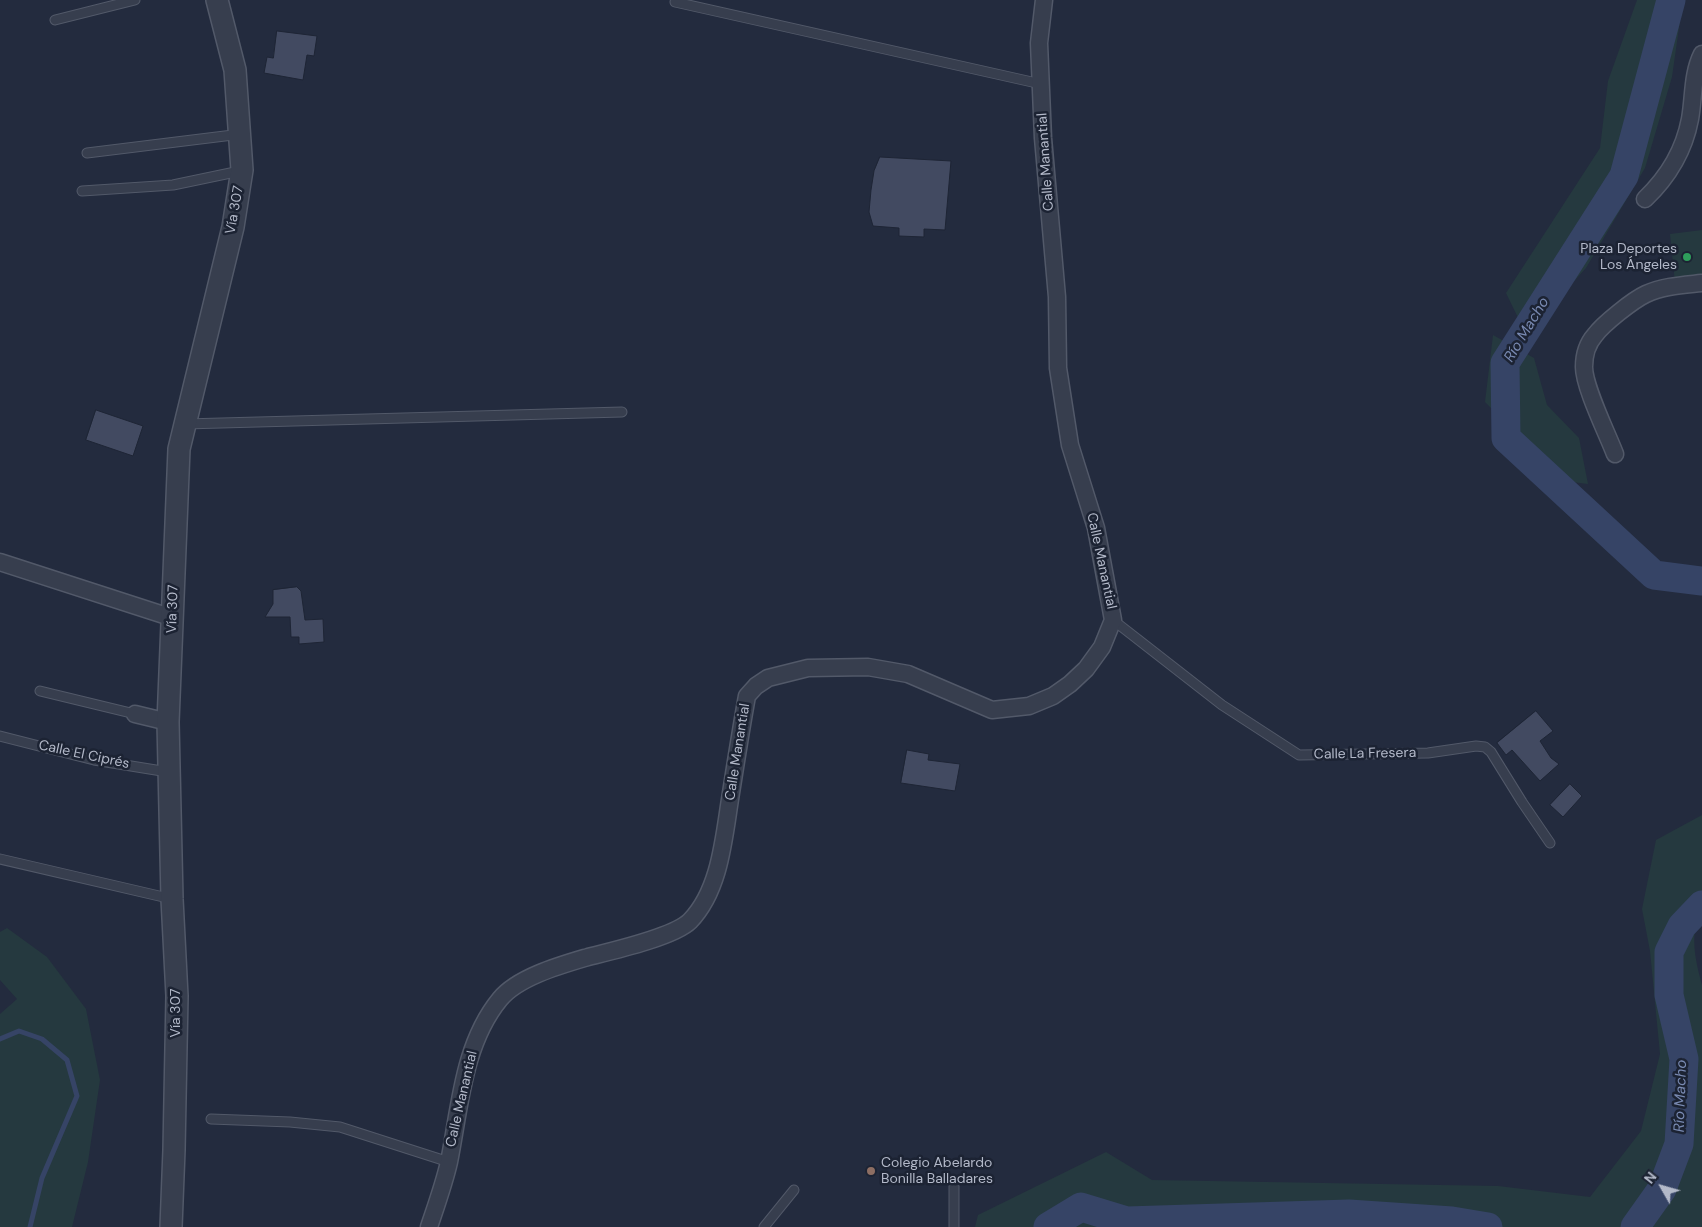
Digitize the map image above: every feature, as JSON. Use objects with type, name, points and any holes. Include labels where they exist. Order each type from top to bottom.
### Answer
[{"type":"street","name":"Vía 307","points":[[171,1227],[177,996],[172,899],[168,722],[177,476],[179,449],[233,227],[242,170],[235,70],[218,0]]},
{"type":"street","name":"Calle Manantial","points":[[429,1227],[449,1162],[452,1138],[470,1057],[486,1017],[502,996],[521,982],[567,964],[664,936],[690,922],[703,903],[718,869],[747,696],[756,686],[768,678],[808,668],[868,667],[908,674],[992,710],[1030,706],[1053,696],[1070,684],[1086,669],[1102,647],[1113,620],[1096,528],[1070,445],[1058,368],[1057,297],[1043,138],[1039,44],[1044,0]]},
{"type":"street","points":[[1645,199],[1661,183],[1682,144],[1690,120],[1695,69],[1702,54]]},
{"type":"street","points":[[1615,454],[1587,383],[1584,368],[1586,350],[1595,334],[1645,294],[1669,287],[1702,283]]},
{"type":"street","points":[[0,562],[173,618]]},
{"type":"street","points":[[135,714],[168,722]]},
{"type":"lane","points":[[55,20],[135,0]]},
{"type":"lane","points":[[674,2],[1041,84]]},
{"type":"lane","points":[[87,153],[240,134]]},
{"type":"lane","points":[[82,191],[173,185],[242,170]]},
{"type":"lane","points":[[185,424],[622,412]]},
{"type":"lane","name":"Calle La Fresera","points":[[1113,620],[1222,706],[1299,755],[1428,753],[1476,746],[1485,747],[1491,752],[1550,843]]},
{"type":"lane","points":[[40,691],[135,714]]},
{"type":"lane","name":"Calle El Ciprés","points":[[0,736],[94,760],[168,772]]},
{"type":"lane","points":[[0,859],[172,899]]},
{"type":"lane","points":[[211,1119],[290,1122],[340,1127],[449,1162]]},
{"type":"lane","points":[[954,1186],[954,1227]]},
{"type":"lane","points":[[764,1227],[794,1190]]},
{"type":"shaded area","points":[[1637,0],[1683,0],[1672,77],[1645,168],[1586,268],[1526,334],[1506,293],[1600,148],[1608,81]]},
{"type":"shaded area","name":"Plaza Deportes Los Ángeles","points":[[1702,230],[1702,280],[1675,283],[1670,234]]},
{"type":"shaded area","points":[[1493,335],[1534,358],[1547,405],[1579,438],[1588,484],[1564,481],[1485,402]]},
{"type":"shaded area","points":[[1702,815],[1702,908],[1694,937],[1695,956],[1702,985],[1702,1227],[975,1227],[978,1215],[1106,1152],[1152,1180],[1498,1186],[1590,1197],[1641,1131],[1660,1054],[1650,951],[1642,909],[1656,840]]},
{"type":"shaded area","points":[[7,928],[47,957],[86,1009],[100,1080],[88,1162],[72,1227],[0,1227],[0,1014],[17,999],[0,980],[0,932]]},
{"type":"building","points":[[277,31],[317,36],[314,56],[307,55],[303,80],[264,73],[267,57],[273,58]]},
{"type":"building","points":[[880,157],[951,161],[945,230],[924,229],[924,237],[899,236],[899,228],[873,226],[869,212],[871,190],[874,171]]},
{"type":"building","points":[[96,410],[143,426],[133,456],[86,440]]},
{"type":"building","points":[[297,587],[301,591],[305,620],[323,619],[324,642],[299,644],[299,637],[291,637],[290,617],[265,617],[273,604],[273,590]]},
{"type":"building","points":[[1536,711],[1553,731],[1540,741],[1551,758],[1559,764],[1540,781],[1512,750],[1506,755],[1497,743]]},
{"type":"building","points":[[907,750],[929,754],[928,760],[960,764],[955,791],[901,783]]},
{"type":"building","points":[[1570,784],[1582,796],[1563,817],[1550,805]]},
{"type":"waterway","name":"Río Macho","points":[[1671,0],[1624,176],[1505,363],[1506,438],[1654,575],[1702,581]]},
{"type":"waterway","name":"Río Macho","points":[[1635,1227],[1662,1189],[1679,1144],[1684,1059],[1669,995],[1669,952],[1682,926],[1702,905]]},
{"type":"waterway","points":[[0,1039],[19,1031],[42,1039],[67,1060],[77,1096],[42,1178],[30,1227]]},
{"type":"waterway","name":"Río Macho","points":[[1048,1227],[1081,1207],[1127,1221],[1349,1214],[1452,1221],[1488,1227]]},
{"type":"place","name":"Plaza Deportes Los Ángeles","points":[[1687,257]]},
{"type":"place","name":"Colegio Abelardo Bonilla Balladares","points":[[871,1171]]}]
